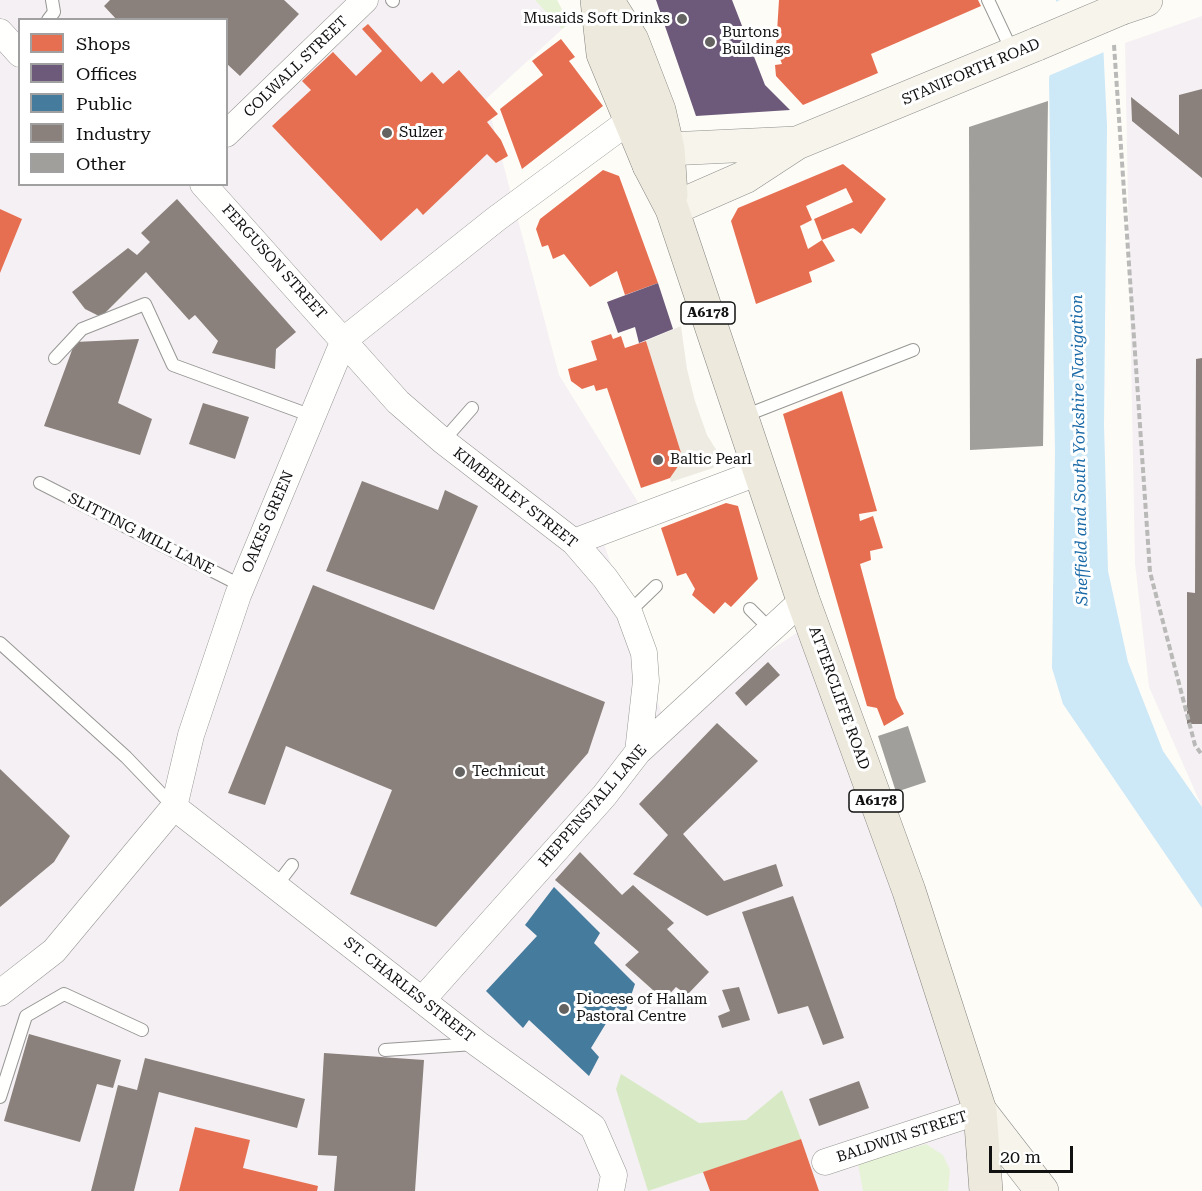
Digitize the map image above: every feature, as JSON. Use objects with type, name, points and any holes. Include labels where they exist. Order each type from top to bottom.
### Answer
[{"type":"main road","name":"ATTERCLIFFE ROAD","points":[[597,0],[603,54],[629,121],[659,157]]},
{"type":"main road","name":"ATTERCLIFFE ROAD","points":[[607,0],[632,40],[659,110],[659,157],[672,209],[744,416],[803,600],[909,891],[980,1111],[986,1191]]},
{"type":"main road","name":"STANIFORTH ROAD","points":[[672,209],[745,177],[797,143],[1025,49],[1127,14]]},
{"type":"main road","name":"STANIFORTH ROAD","points":[[659,157],[797,143]]},
{"type":"main road","points":[[980,1111],[1042,1191]]},
{"type":"street","name":"COLWALL STREET","points":[[228,132],[365,0]]},
{"type":"street","points":[[0,32],[18,52]]},
{"type":"street","name":"OAKES GREEN","points":[[0,993],[54,951],[174,807],[192,735],[242,586],[344,340],[496,219],[629,121]]},
{"type":"street","name":"FERGUSON STREET","points":[[205,186],[344,340]]},
{"type":"street","name":"KIMBERLEY STREET","points":[[344,340],[398,402],[443,441],[574,542],[629,612],[644,653],[646,681],[638,752]]},
{"type":"street","points":[[574,542],[762,471]]},
{"type":"street","name":"HEPPENSTALL LANE","points":[[423,999],[604,796],[638,752],[803,600]]},
{"type":"street","name":"ST. CHARLES STREET","points":[[174,807],[478,1044],[593,1127],[614,1175],[611,1191]]},
{"type":"street","name":"BALDWIN STREET","points":[[825,1162],[980,1111]]},
{"type":"lane","points":[[50,18],[54,12],[52,0]]},
{"type":"lane","points":[[988,0],[1025,49]]},
{"type":"lane","points":[[55,358],[82,329],[145,304],[174,365],[312,416]]},
{"type":"lane","points":[[744,416],[913,350]]},
{"type":"lane","points":[[443,441],[472,408]]},
{"type":"lane","name":"SLITTING MILL LANE","points":[[40,483],[242,586]]},
{"type":"lane","points":[[629,612],[656,586]]},
{"type":"lane","points":[[750,609],[771,630]]},
{"type":"lane","points":[[0,644],[126,757],[174,807]]},
{"type":"lane","points":[[276,886],[292,866]]},
{"type":"lane","points":[[0,1097],[26,1016],[63,994],[142,1030]]},
{"type":"lane","points":[[385,1050],[478,1044]]},
{"type":"path","points":[[1127,14],[1150,572],[1195,745],[1202,755]]},
{"type":"shaded area","points":[[0,0],[557,0],[569,23],[486,99],[559,375],[638,502],[597,523],[664,720],[801,630],[965,1088],[976,1191],[0,1191]]},
{"type":"shaded area","points":[[1202,16],[1202,807],[1149,687],[1135,563],[1125,43]]},
{"type":"shaded area","points":[[681,326],[687,369],[695,401],[707,435],[717,451],[718,462],[713,468],[671,482],[670,478],[683,459],[646,341]]},
{"type":"green space","points":[[535,0],[557,0],[569,23],[562,29]]},
{"type":"green space","points":[[621,1074],[699,1123],[746,1120],[782,1090],[801,1139],[648,1191],[616,1089]]},
{"type":"green space","points":[[926,1144],[943,1155],[950,1170],[948,1191],[863,1191],[858,1164]]},
{"type":"water","name":"Sheffield and South Yorkshire Navigation","points":[[1056,0],[1101,0],[1107,126],[1104,425],[1108,571],[1128,662],[1163,751],[1202,807],[1202,908],[1063,704],[1052,668],[1055,452],[1049,80]]},
{"type":"pier","points":[[1060,0],[1104,0],[1104,52],[1046,77],[1053,3]]},
{"type":"building: Shops","points":[[779,0],[978,0],[981,6],[871,54],[878,73],[803,105],[776,76],[775,65],[782,64],[776,48]]},
{"type":"building: Shops","name":"Sulzer","points":[[368,24],[421,82],[432,72],[443,84],[459,70],[498,114],[487,122],[501,140],[508,156],[496,163],[487,154],[423,215],[417,208],[381,241],[272,126],[311,90],[302,81],[333,52],[356,76],[382,51],[362,29]]},
{"type":"building: Shops","points":[[561,39],[575,57],[569,61],[603,106],[522,169],[500,109],[543,75],[532,61]]},
{"type":"building: Shops","points":[[843,164],[886,199],[861,234],[853,228],[822,240],[835,261],[809,272],[812,282],[756,304],[731,221],[738,208]],"holes":[[[846,188],[853,202],[814,219],[822,240],[808,249],[800,226],[812,220],[806,206]]]},
{"type":"building: Shops","points":[[603,170],[619,176],[658,283],[625,295],[617,271],[590,287],[564,254],[553,259],[548,245],[542,247],[536,229],[540,219]]},
{"type":"building: Shops","points":[[0,209],[22,219],[0,273]]},
{"type":"building: Shops","points":[[611,334],[613,339],[621,336],[625,348],[646,341],[683,459],[670,478],[641,488],[607,388],[596,391],[594,385],[582,389],[571,381],[568,369],[597,360],[591,341]]},
{"type":"building: Shops","points":[[842,391],[877,511],[859,514],[860,521],[873,516],[883,548],[870,551],[871,560],[860,564],[896,698],[904,714],[884,726],[877,708],[867,706],[783,414]]},
{"type":"building: Shops","points":[[726,503],[738,506],[758,579],[731,607],[725,602],[714,614],[692,595],[695,589],[686,573],[677,576],[661,528]]},
{"type":"building: Shops","points":[[195,1127],[250,1140],[243,1168],[318,1186],[317,1191],[179,1191]]},
{"type":"building: Shops","points":[[801,1139],[819,1191],[710,1191],[703,1172]]},
{"type":"building: Offices","name":"Burtons Buildings","points":[[656,0],[732,0],[765,85],[790,110],[696,116]]},
{"type":"building: Offices","points":[[658,283],[673,329],[639,343],[635,327],[618,333],[607,302]]},
{"type":"building: Public","points":[[554,887],[600,933],[594,943],[635,984],[625,1013],[616,1007],[591,1048],[599,1057],[589,1076],[529,1020],[523,1028],[486,991],[537,936],[525,925]]},
{"type":"building: Industry","points":[[110,0],[284,0],[299,14],[240,76],[228,65],[228,18],[115,18],[104,6]]},
{"type":"building: Industry","points":[[1202,89],[1202,178],[1132,121],[1131,97],[1179,135],[1179,95]]},
{"type":"building: Industry","points":[[177,199],[296,332],[276,349],[275,369],[212,353],[218,341],[195,315],[189,320],[146,272],[101,317],[85,309],[72,292],[128,248],[137,255],[150,242],[141,233]]},
{"type":"building: Industry","points":[[139,339],[118,403],[152,419],[140,455],[44,426],[75,342]]},
{"type":"building: Industry","points":[[1202,358],[1202,724],[1187,724],[1187,592],[1195,593],[1196,359]]},
{"type":"building: Industry","points":[[203,403],[249,417],[235,459],[189,444]]},
{"type":"building: Industry","points":[[362,481],[438,510],[445,490],[478,506],[434,610],[326,571]]},
{"type":"building: Industry","name":"Technicut","points":[[313,585],[605,702],[588,753],[436,927],[350,894],[392,790],[286,746],[265,805],[228,793]]},
{"type":"building: Industry","points":[[768,662],[780,675],[746,706],[735,693]]},
{"type":"building: Industry","points":[[717,723],[758,761],[683,834],[724,881],[776,864],[783,886],[707,916],[633,874],[668,835],[639,804]]},
{"type":"building: Industry","points":[[0,769],[70,836],[54,862],[0,907]]},
{"type":"building: Industry","points":[[580,852],[622,895],[633,885],[674,923],[667,929],[709,972],[687,995],[676,987],[664,1000],[625,965],[639,952],[555,880]]},
{"type":"building: Industry","points":[[793,896],[844,1038],[823,1045],[808,1006],[778,1014],[742,912]]},
{"type":"building: Industry","points":[[739,987],[750,1020],[722,1028],[718,1016],[730,1011],[722,990]]},
{"type":"building: Industry","points":[[29,1034],[121,1060],[113,1088],[97,1084],[80,1142],[4,1121]]},
{"type":"building: Industry","points":[[324,1053],[424,1060],[415,1191],[334,1191],[337,1156],[318,1155]]},
{"type":"building: Industry","points":[[145,1058],[305,1099],[297,1128],[159,1092],[134,1191],[91,1191],[118,1085],[137,1090]]},
{"type":"building: Industry","points":[[859,1081],[869,1108],[819,1126],[809,1099]]},
{"type":"building: Other","points":[[1048,101],[1043,446],[970,450],[969,127]]},
{"type":"building: Other","points":[[908,726],[926,782],[896,792],[878,736]]},
{"type":"place","name":"Musaids Soft Drinks","points":[[682,19]]},
{"type":"place","name":"Burtons Buildings","points":[[710,42]]},
{"type":"place","name":"Sulzer","points":[[387,133]]},
{"type":"place","name":"Baltic Pearl","points":[[658,460]]},
{"type":"place","name":"Technicut","points":[[460,772]]},
{"type":"place","name":"Diocese of Hallam Pastoral Centre","points":[[564,1009]]}]
